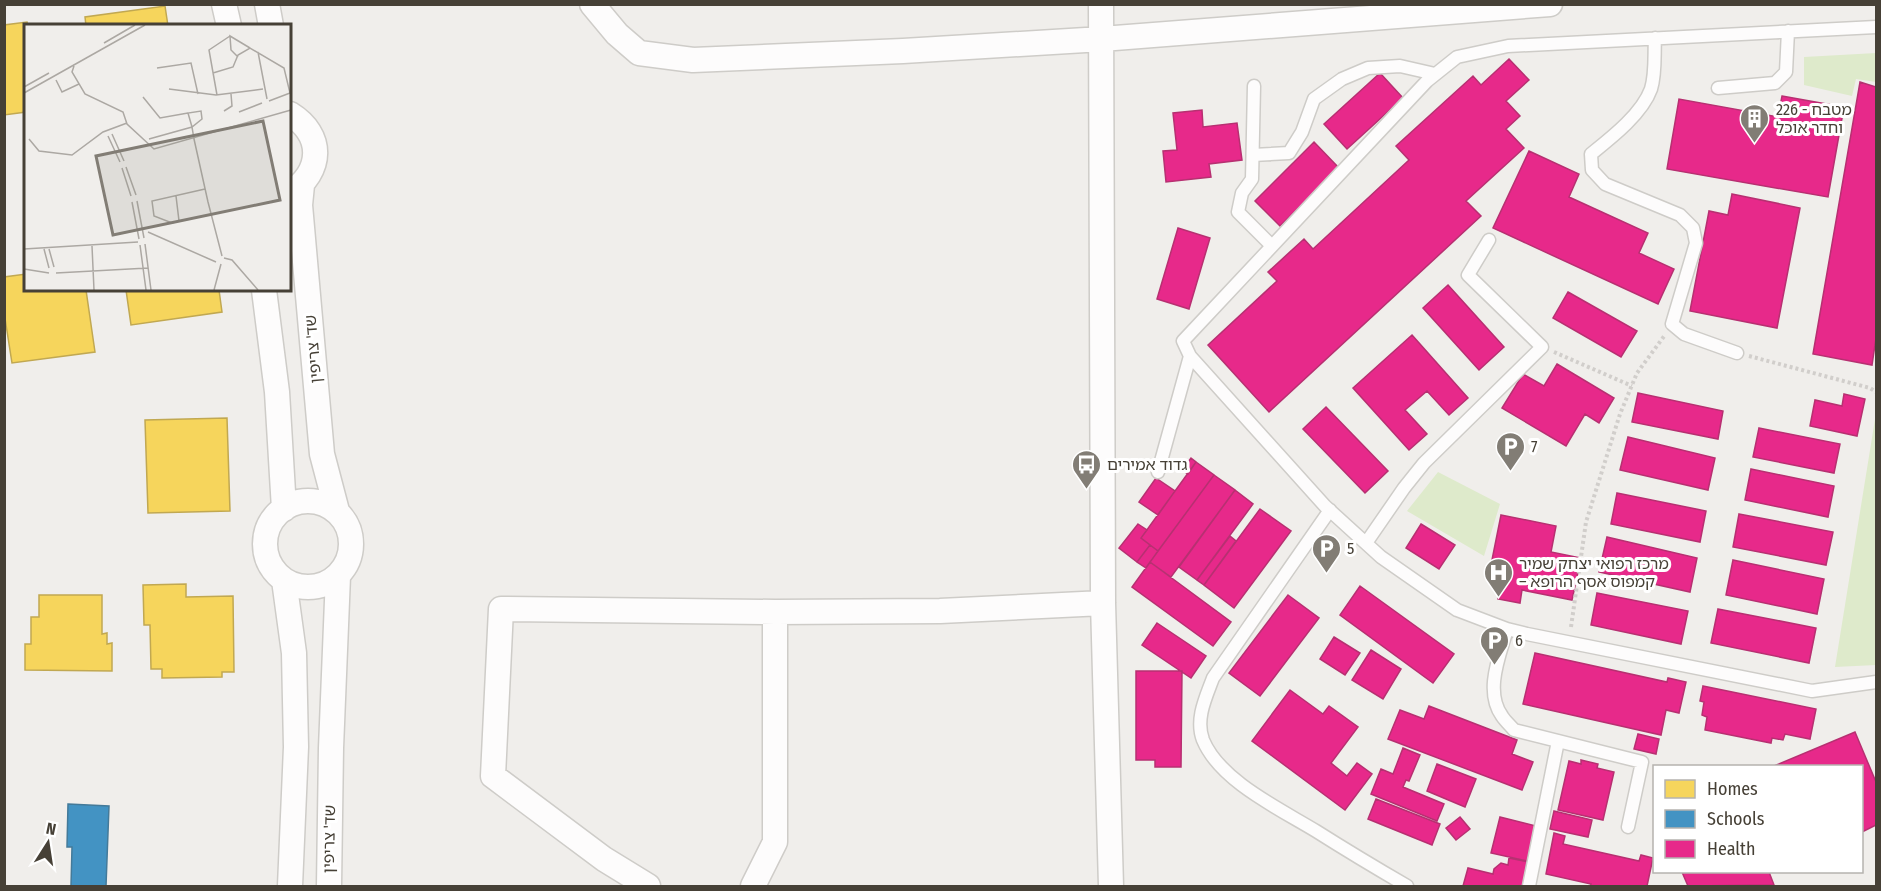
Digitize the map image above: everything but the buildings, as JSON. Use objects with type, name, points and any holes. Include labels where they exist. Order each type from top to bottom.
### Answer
[{"type":"street","points":[[224,4],[229,24]]},
{"type":"street","points":[[267,4],[272,24]]},
{"type":"street","points":[[592,4],[618,34],[639,53],[693,60],[1102,39],[1550,4]]},
{"type":"street","points":[[1101,4],[1103,603],[1111,886]]},
{"type":"street","points":[[291,115],[300,120],[309,131],[314,144],[315,159],[311,173],[296,189]]},
{"type":"street","name":"שד' צריפין","points":[[296,189],[300,205],[322,454],[337,511]]},
{"type":"street","points":[[264,291],[277,392],[284,508]]},
{"type":"street","points":[[311,501],[325,504],[337,511],[346,522],[351,536],[351,550],[347,564],[338,576],[326,584],[312,587],[298,586],[284,580],[267,558],[265,544],[270,524],[284,508],[297,502],[311,501]]},
{"type":"street","name":"שד' צריפין","points":[[329,886],[331,748],[338,576]]},
{"type":"street","points":[[284,580],[294,653],[296,747],[290,886]]},
{"type":"street","points":[[648,886],[604,859],[493,776],[501,609],[940,611],[1103,603]]},
{"type":"street","points":[[753,886],[775,842],[775,612]]},
{"type":"lane","points":[[1876,27],[1498,48],[1457,57],[1435,74],[1183,341],[1190,356],[1330,510],[1398,569],[1457,610],[1507,629],[1812,691],[1876,682]]},
{"type":"lane","points":[[1718,88],[1775,83],[1786,72],[1788,31]]},
{"type":"lane","points":[[1655,38],[1654,72],[1650,90],[1640,108],[1591,154],[1592,170],[1605,184],[1680,215],[1693,228],[1696,243],[1672,324],[1684,334],[1737,353]]},
{"type":"lane","points":[[1253,155],[1289,153],[1302,132],[1314,99],[1342,79],[1368,68],[1400,66],[1435,74]]},
{"type":"lane","points":[[1254,86],[1252,179],[1242,193],[1238,212],[1272,246]]},
{"type":"lane","points":[[1366,543],[1424,463],[1542,347],[1468,275],[1489,240]]},
{"type":"lane","points":[[1158,472],[1190,356]]},
{"type":"lane","points":[[1330,510],[1214,678],[1204,701],[1200,721],[1202,738],[1213,759],[1231,776],[1270,803],[1407,886]]},
{"type":"lane","points":[[1507,629],[1495,677],[1494,697],[1501,715],[1514,730],[1642,762],[1628,827]]},
{"type":"lane","points":[[1529,886],[1558,741]]},
{"type":"path","points":[[1569,643],[1586,522],[1620,414],[1637,373],[1672,324]]},
{"type":"path","points":[[1542,347],[1632,386]]},
{"type":"path","points":[[1737,353],[1870,388],[1876,392]]},
{"type":"green space","points":[[1876,53],[1876,82],[1856,79],[1852,96],[1804,85],[1804,57]]},
{"type":"green space","points":[[1876,413],[1876,665],[1835,667]]},
{"type":"green space","points":[[1438,472],[1500,504],[1484,556],[1407,511]]},
{"type":"place","name":"226 - מטבח וחדר אוכל","points":[[1755,144]]},
{"type":"place","name":"7","points":[[1510,472]]},
{"type":"place","name":"גדוד אמירים","points":[[1086,490]]},
{"type":"place","name":"5","points":[[1326,574]]},
{"type":"place","name":"מרכז רפואי יצחק שמיר – קמפוס אסף הרופא","points":[[1498,598]]},
{"type":"place","name":"6","points":[[1494,666]]}]
